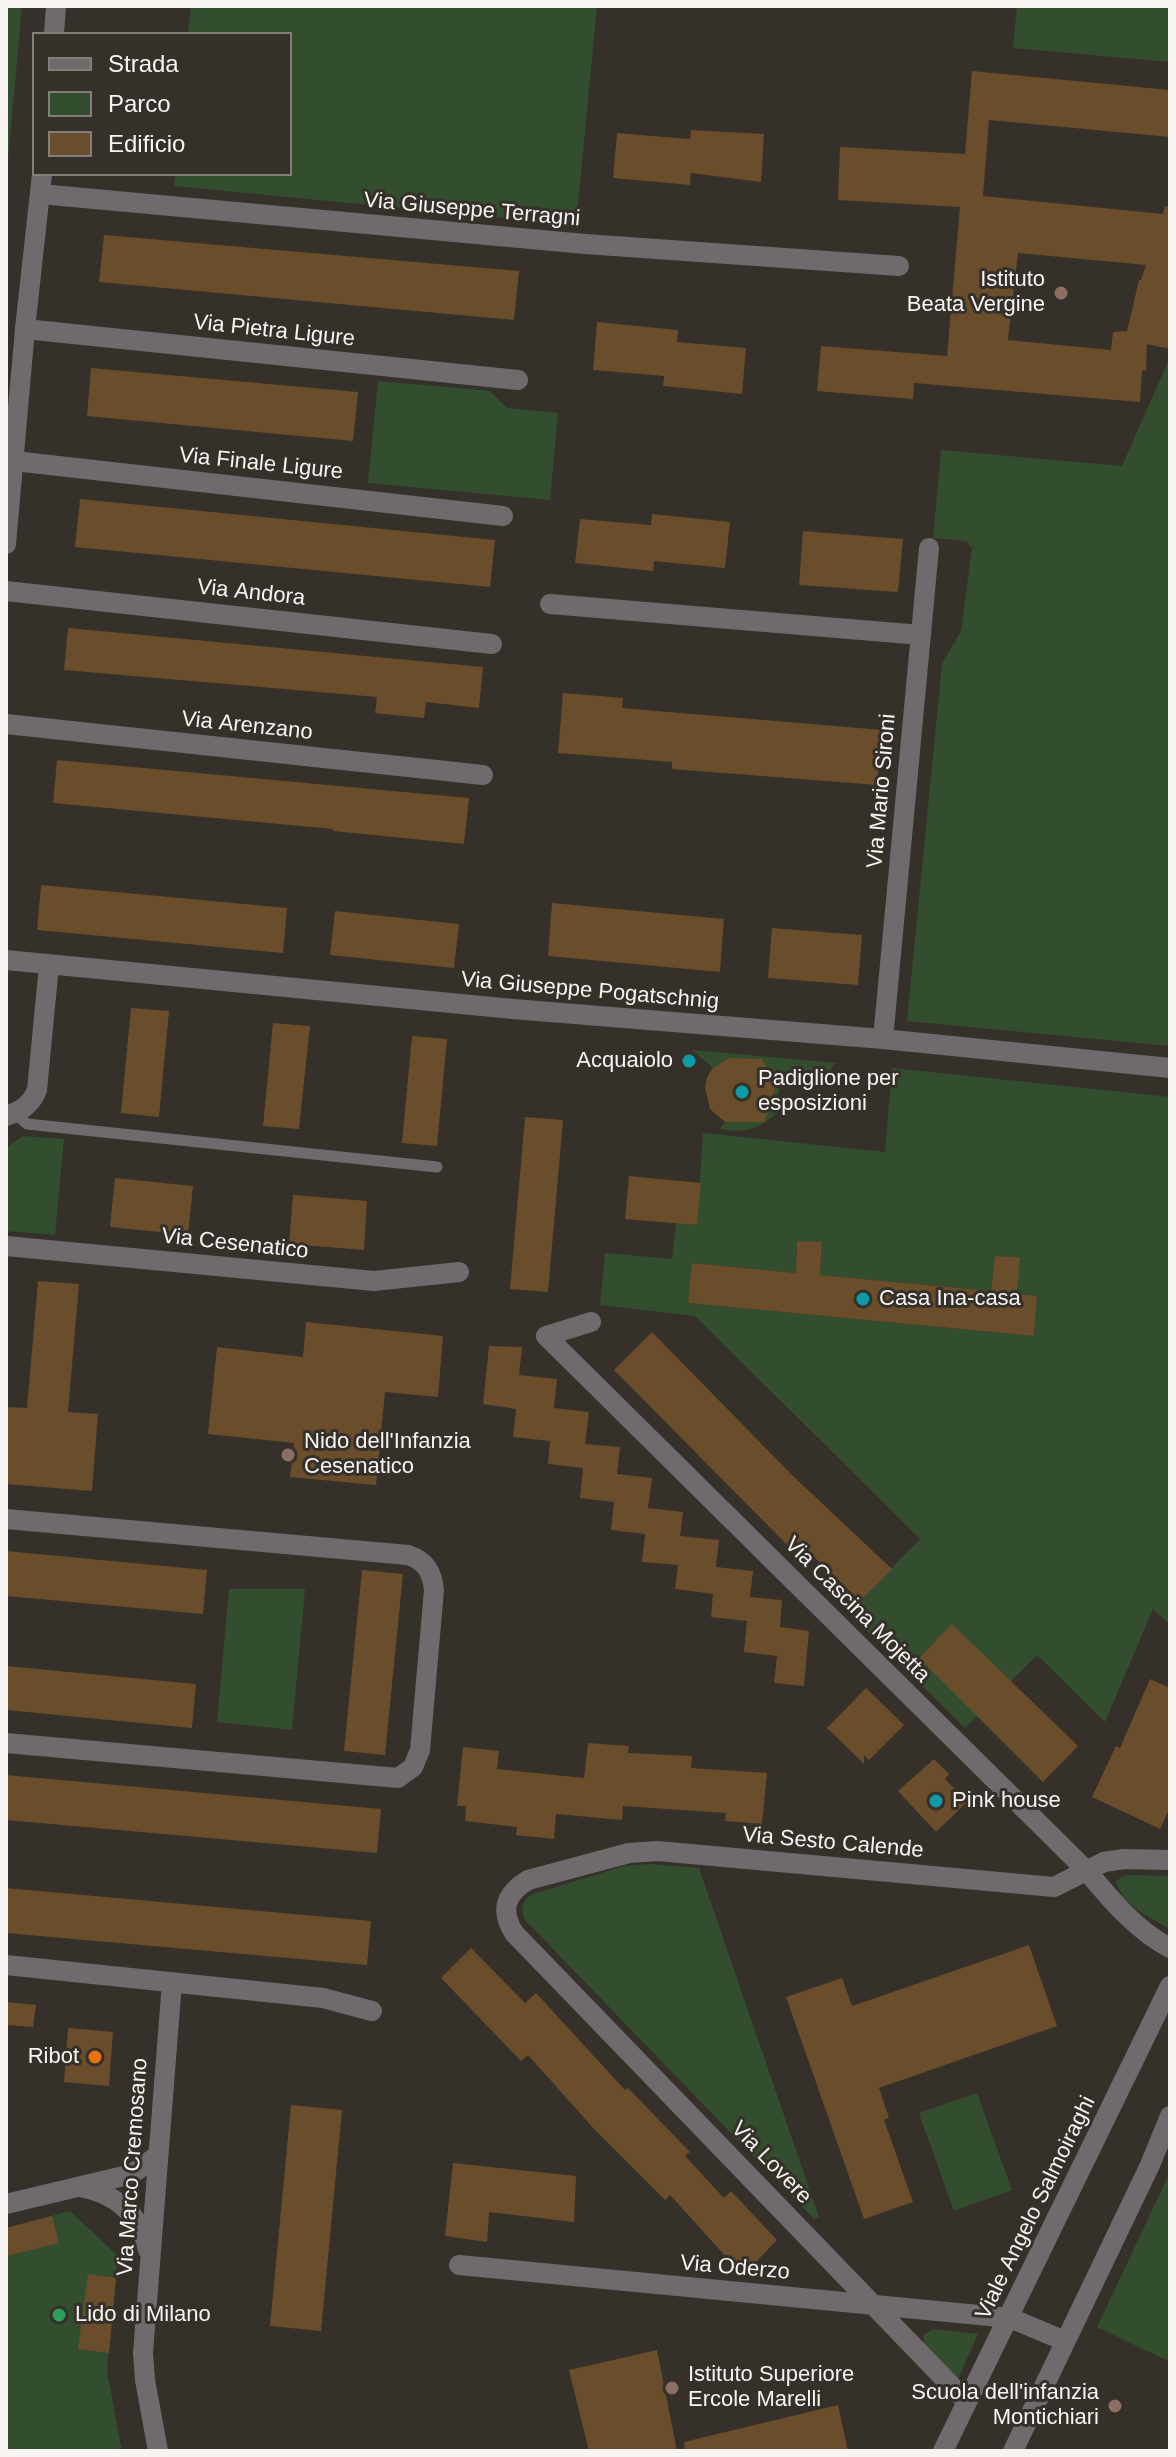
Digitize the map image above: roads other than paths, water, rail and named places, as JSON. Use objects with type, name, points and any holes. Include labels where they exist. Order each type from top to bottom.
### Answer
[{"type":"street","points":[[54,32],[56,6]]},
{"type":"street","points":[[6,544],[41,184]]},
{"type":"street","name":"Via Giuseppe Terragni","points":[[41,184],[585,244],[899,266]]},
{"type":"street","name":"Via Pietra Ligure","points":[[25,329],[518,380]]},
{"type":"street","name":"Via Finale Ligure","points":[[14,461],[503,516]]},
{"type":"street","name":"Via Mario Sironi","points":[[883,1039],[929,548]]},
{"type":"street","name":"Via Andora","points":[[6,591],[492,644]]},
{"type":"street","points":[[550,604],[921,635]]},
{"type":"street","name":"Via Arenzano","points":[[6,724],[483,775]]},
{"type":"street","name":"Via Giuseppe Pogatschnig","points":[[6,960],[1170,1068]]},
{"type":"street","points":[[10,1114],[33,1100],[37,1090],[49,965]]},
{"type":"street","name":"Via Cesenatico","points":[[6,1246],[374,1281],[459,1272]]},
{"type":"street","name":"Via Cascina Mojetta","points":[[591,1322],[546,1336],[1087,1871],[1110,1899],[1143,1930],[1170,1948]]},
{"type":"street","points":[[6,1519],[408,1555],[424,1563],[434,1590],[420,1750],[413,1767],[398,1778],[6,1743]]},
{"type":"street","name":"Via Sesto Calende","points":[[505,1908],[507,1898],[528,1880],[644,1851],[1054,1887],[1104,1862],[1170,1860]]},
{"type":"street","name":"Via Lovere","points":[[505,1908],[514,1933],[875,2305]]},
{"type":"street","points":[[6,1965],[323,1998],[372,2011]]},
{"type":"street","name":"Via Marco Cremosano","points":[[158,2451],[143,2353],[172,1982]]},
{"type":"street","name":"Viale Angelo Salmoiraghi","points":[[943,2451],[1170,1986]]},
{"type":"street","points":[[1013,2451],[1150,2165],[1170,2116]]},
{"type":"street","points":[[6,2204],[132,2174],[158,2155]]},
{"type":"street","points":[[76,2187],[94,2189],[121,2204],[134,2216],[150,2257]]},
{"type":"street","name":"Via Oderzo","points":[[459,2265],[875,2305]]},
{"type":"street","points":[[875,2305],[1010,2318],[1065,2341]]},
{"type":"street","points":[[875,2305],[966,2401]]},
{"type":"lane","points":[[10,1114],[27,1124],[437,1167]]},
{"type":"place","name":"Istituto Beata Vergine","points":[[1061,293]]},
{"type":"place","name":"Acquaiolo","points":[[689,1061]]},
{"type":"place","name":"Padiglione per esposizioni","points":[[742,1092]]},
{"type":"place","name":"Casa Ina-casa","points":[[863,1299]]},
{"type":"place","name":"Nido dell'Infanzia Cesenatico","points":[[288,1455]]},
{"type":"place","name":"Pink house","points":[[936,1801]]},
{"type":"place","name":"Ribot","points":[[95,2057]]},
{"type":"place","name":"Lido di Milano","points":[[59,2315]]},
{"type":"place","name":"Istituto Superiore Ercole Marelli","points":[[672,2388]]},
{"type":"place","name":"Scuola dell'infanzia Montichiari","points":[[1115,2406]]}]
